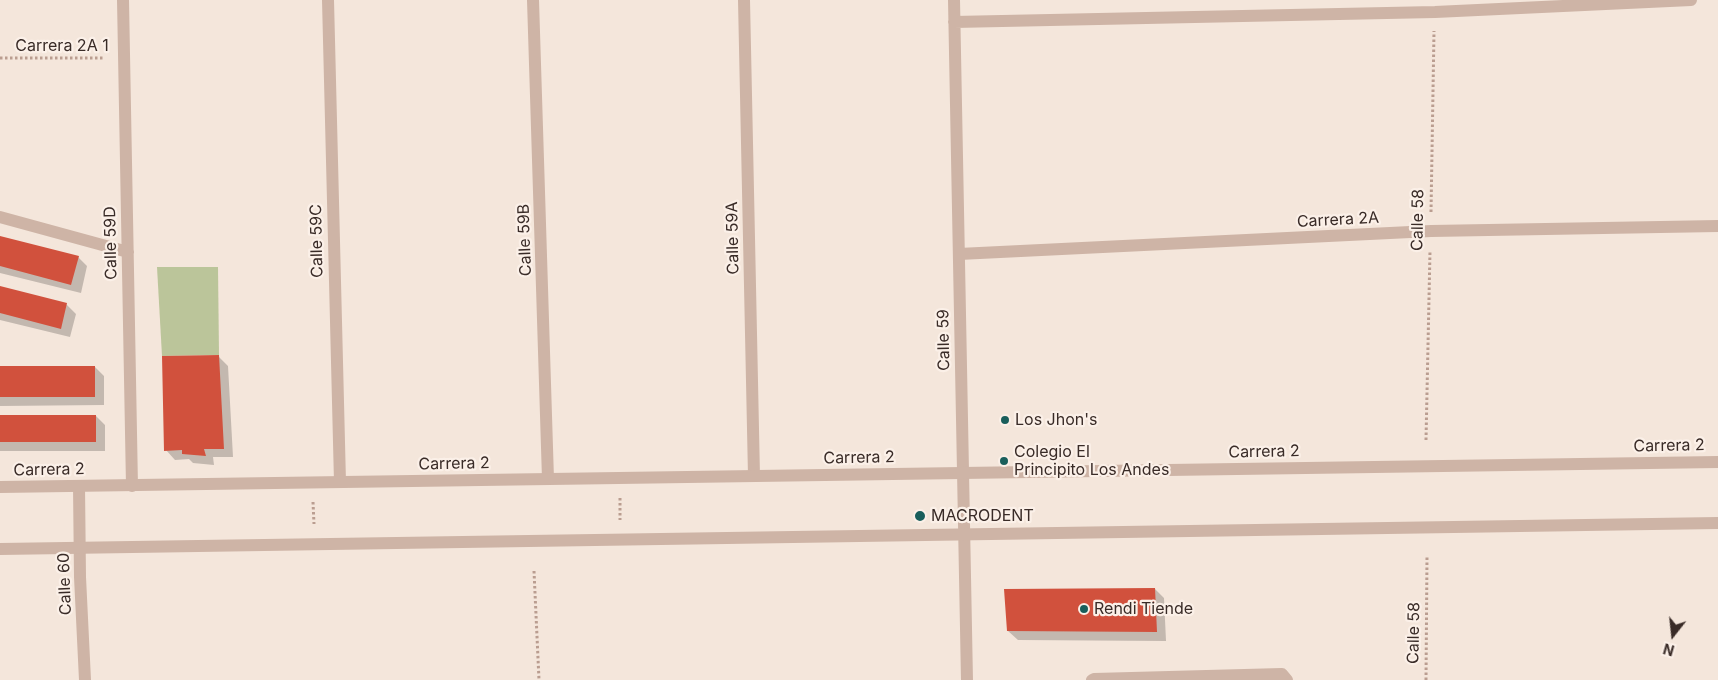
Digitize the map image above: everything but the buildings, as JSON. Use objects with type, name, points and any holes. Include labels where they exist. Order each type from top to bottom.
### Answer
[{"type":"street","name":"Calle 59D","points":[[123,0],[132,486]]},
{"type":"street","name":"Calle 59C","points":[[328,0],[340,482]]},
{"type":"street","name":"Calle 59B","points":[[533,0],[548,479]]},
{"type":"street","name":"Calle 59A","points":[[744,0],[754,476]]},
{"type":"street","name":"Calle 59","points":[[954,0],[967,680]]},
{"type":"street","points":[[954,22],[1435,12],[1691,0]]},
{"type":"street","points":[[0,217],[128,252]]},
{"type":"street","name":"Carrera 2A","points":[[959,254],[1431,231],[1718,226]]},
{"type":"street","name":"Carrera 2","points":[[0,487],[1718,462]]},
{"type":"street","name":"Calle 60","points":[[79,486],[85,680]]},
{"type":"street","points":[[0,549],[1718,523]]},
{"type":"street","points":[[1092,680],[1094,678],[1282,674],[1287,680]]},
{"type":"path","name":"Calle 58","points":[[1426,440],[1435,12]]},
{"type":"path","name":"Carrera 2A 1","points":[[0,58],[124,58]]},
{"type":"path","name":"Calle 58","points":[[1426,680],[1427,557]]},
{"type":"path","points":[[534,571],[539,680]]},
{"type":"green space","points":[[157,267],[218,267],[219,355],[162,356]]},
{"type":"place","name":"Los Jhon's","points":[[1005,420]]},
{"type":"place","name":"Colegio El Principito Los Andes","points":[[1004,461]]},
{"type":"place","name":"MACRODENT","points":[[920,516]]},
{"type":"place","name":"Rendi Tiende","points":[[1084,609]]}]
